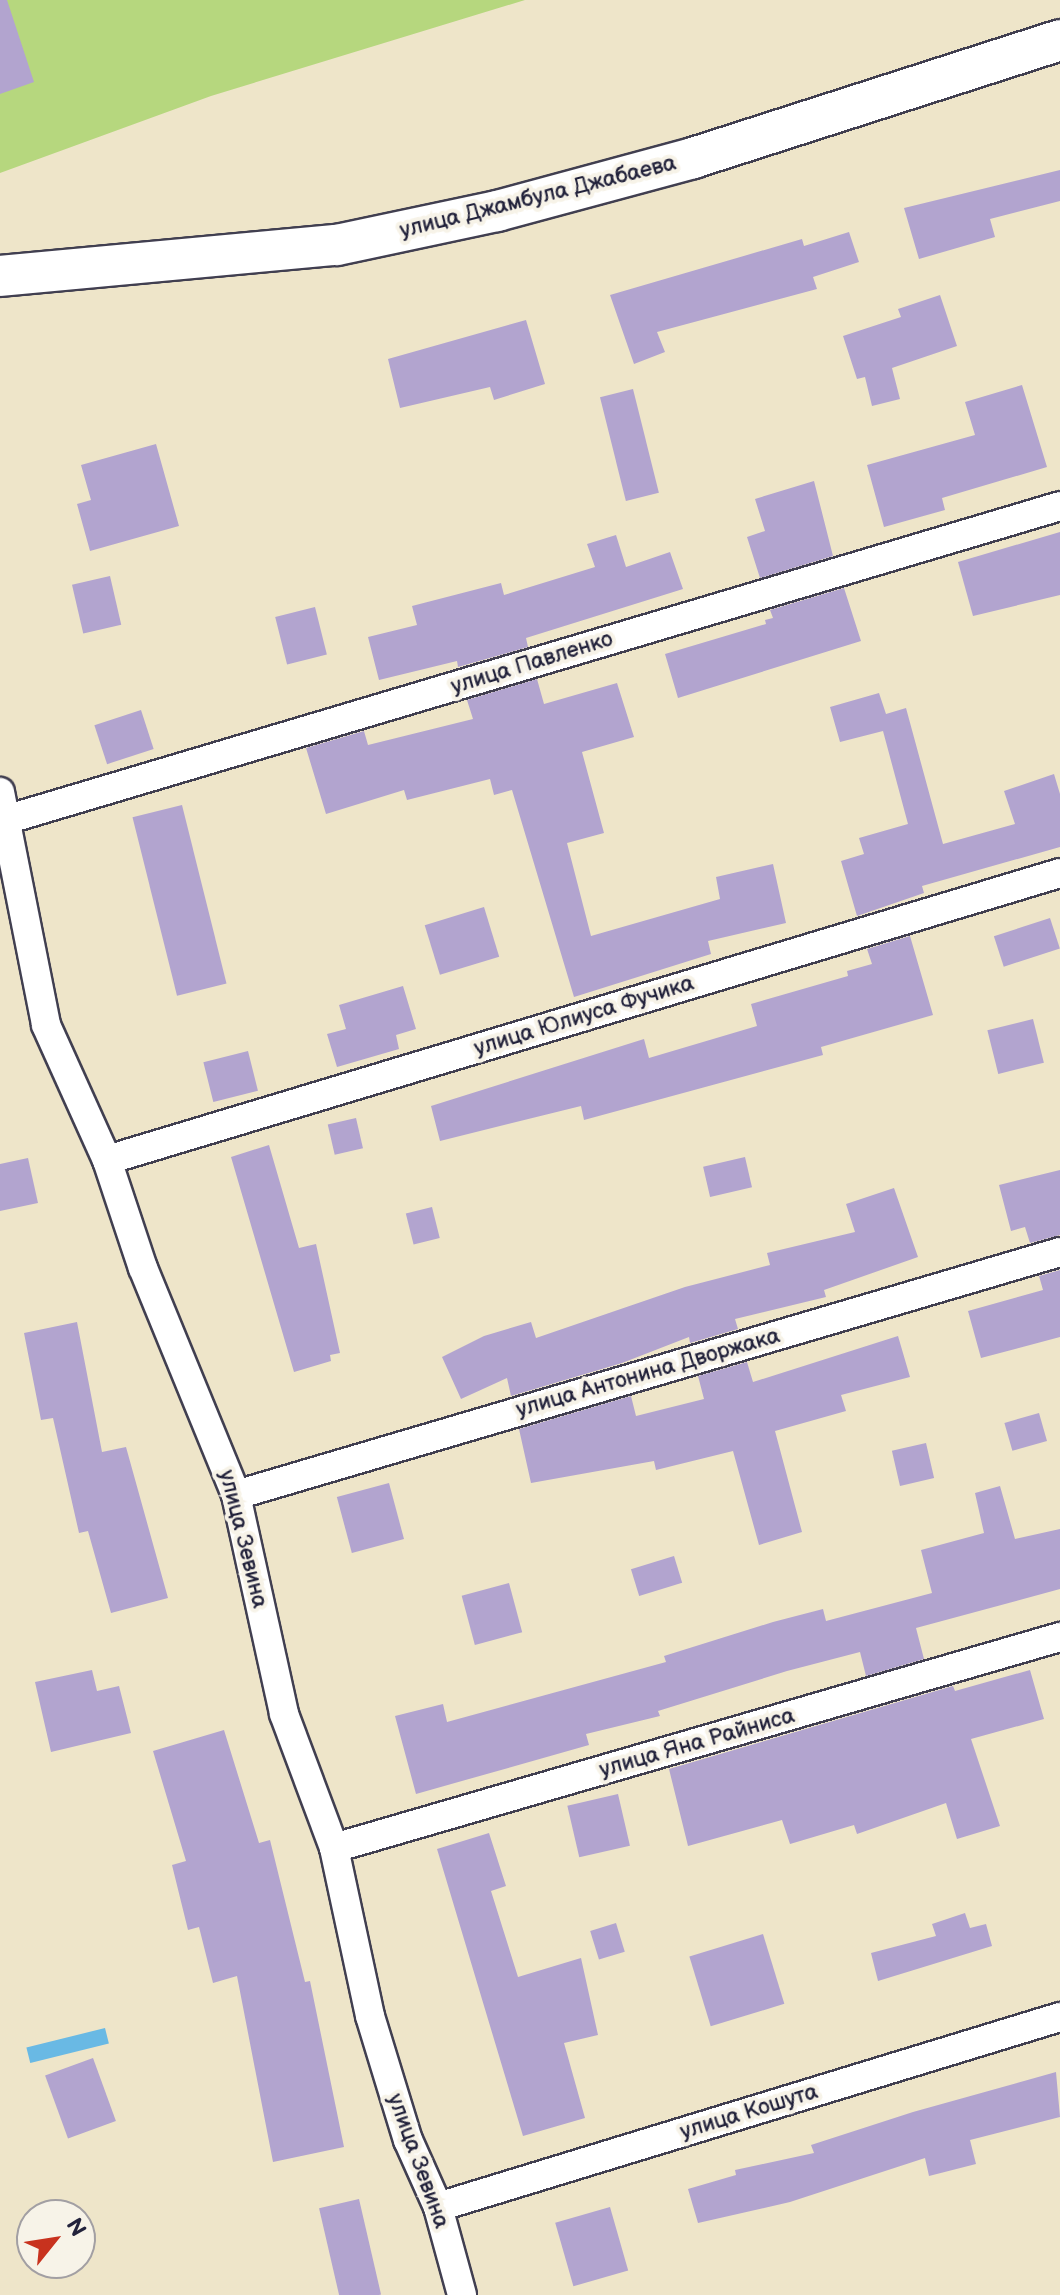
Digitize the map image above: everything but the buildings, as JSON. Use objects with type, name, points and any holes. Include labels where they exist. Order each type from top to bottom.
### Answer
[{"type":"main road","name":"улица Джамбула Джабаева","points":[[0,276],[337,245],[497,211],[693,158],[1060,40]]},
{"type":"street","name":"улица Павленко","points":[[5,820],[1060,506]]},
{"type":"street","name":"улица Зевина","points":[[0,792],[23,889],[33,977],[46,1025],[107,1160],[143,1268],[236,1495],[284,1714],[334,1848],[370,2016],[408,2140],[438,2207],[462,2295]]},
{"type":"street","name":"улица Юлиуса Фучика","points":[[107,1160],[1060,873]]},
{"type":"street","name":"улица Антонина Дворжака","points":[[236,1495],[1060,1252]]},
{"type":"street","name":"улица Яна Райниса","points":[[334,1848],[1060,1637]]},
{"type":"street","name":"улица Кошута","points":[[438,2207],[1060,2017]]},
{"type":"green space","points":[[0,0],[525,0],[211,96],[0,173]]},
{"type":"water","points":[[105,2028],[109,2044],[30,2063],[26,2048]]}]
